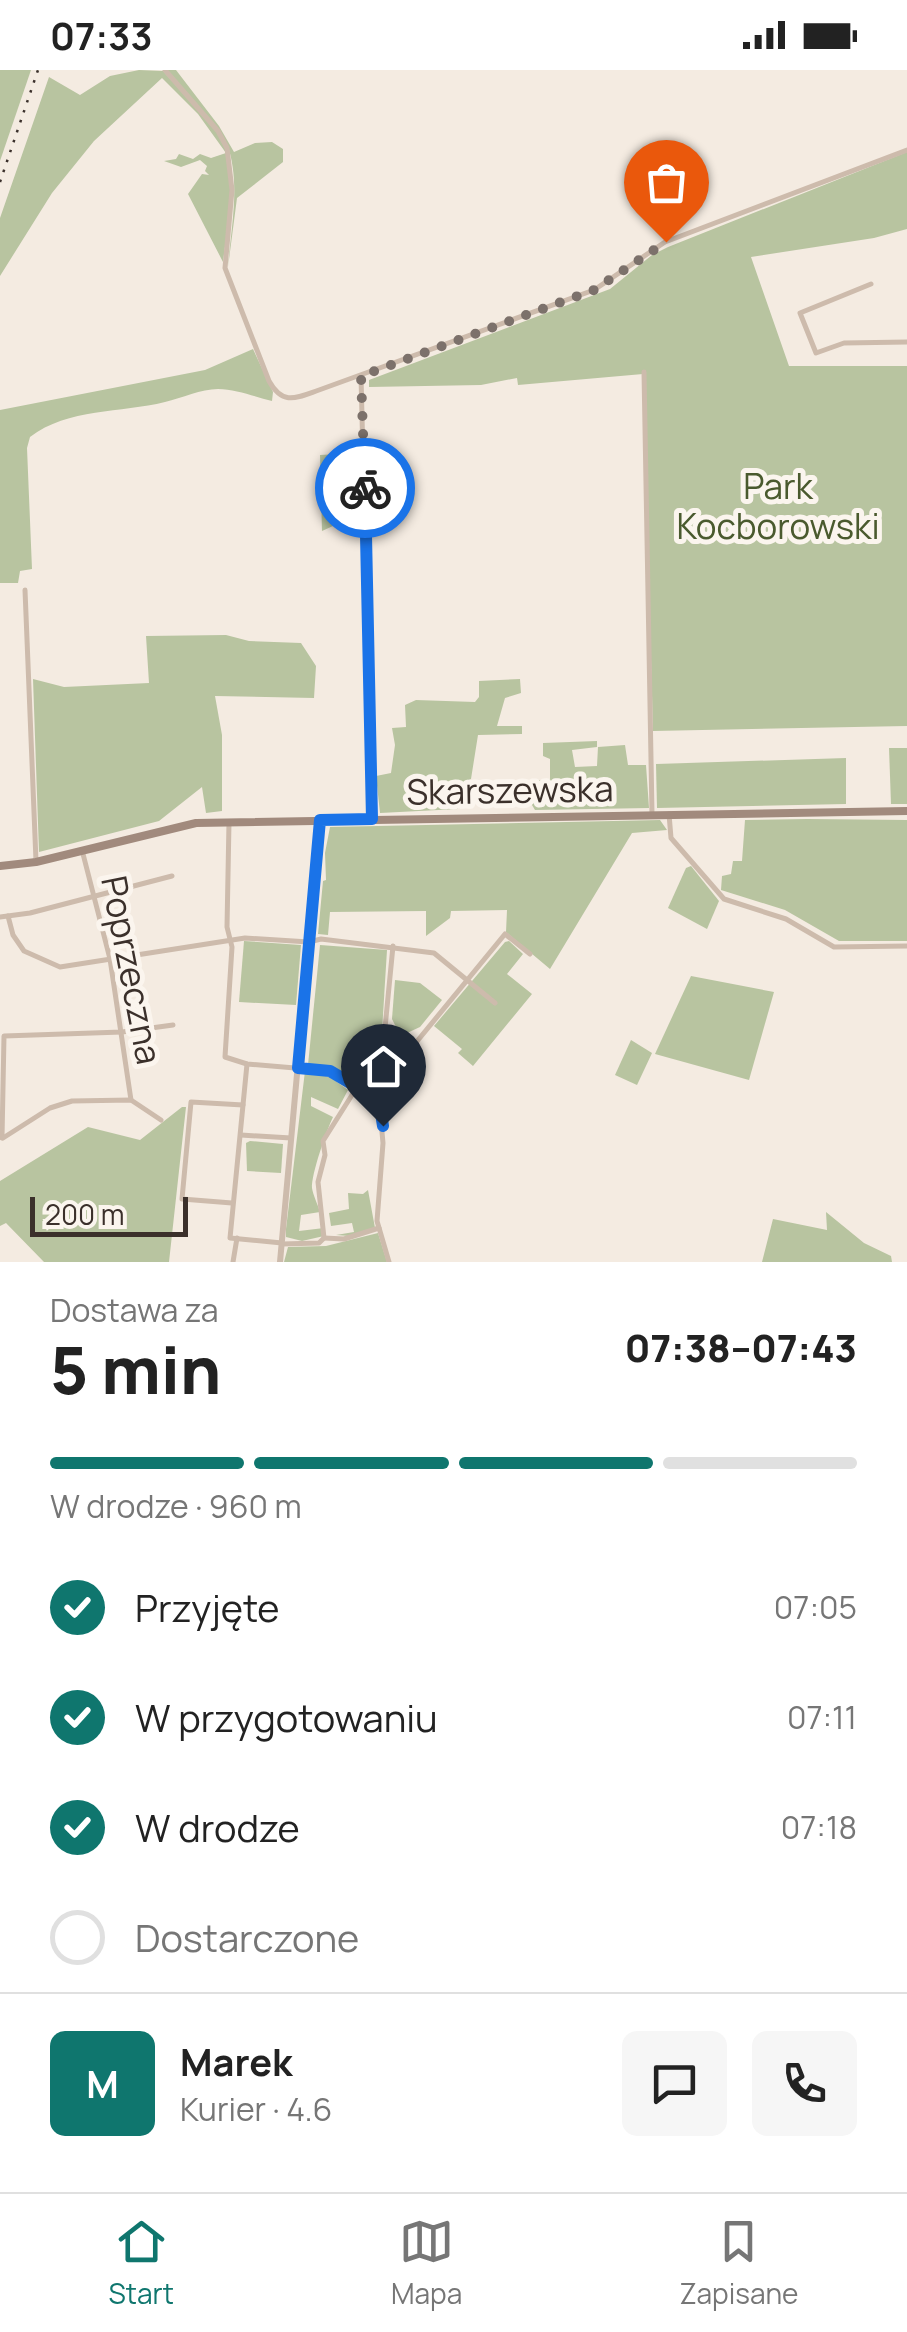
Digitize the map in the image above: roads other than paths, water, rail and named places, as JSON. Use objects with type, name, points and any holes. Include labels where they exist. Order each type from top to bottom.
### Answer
[{"type":"main road","name":"Skarszewska","points":[[0,866],[36,862],[166,828],[229,822],[907,811]]},
{"type":"street","points":[[165,70],[228,148],[232,190],[224,268],[277,394],[301,396],[594,290],[666,242],[907,150]]},
{"type":"street","points":[[871,284],[800,313],[816,353],[844,343],[907,342]]},
{"type":"street","points":[[644,372],[652,815]]},
{"type":"street","points":[[361,376],[372,819]]},
{"type":"street","points":[[25,590],[36,862]]},
{"type":"street","points":[[669,814],[672,838],[724,899],[786,919],[834,947],[907,946]]},
{"type":"street","points":[[280,1262],[320,820]]},
{"type":"street","points":[[229,822],[226,1057],[246,1064],[330,1071],[382,1104],[383,1144],[376,1201],[389,1262]]},
{"type":"street","name":"Poprzeczna","points":[[82,850],[110,958],[132,1100]]},
{"type":"street","points":[[0,917],[172,876]]},
{"type":"street","points":[[8,916],[12,935],[24,951],[43,963],[60,967],[230,940],[322,939],[434,953],[494,1003]]},
{"type":"street","points":[[386,1041],[400,1049],[414,1045],[505,934],[530,954]]},
{"type":"street","points":[[324,1238],[318,1182],[325,1154],[323,1141],[386,1041],[393,946]]},
{"type":"street","points":[[1,1139],[4,1036],[122,1032],[173,1025]]},
{"type":"street","points":[[246,1064],[230,1238],[318,1243],[324,1238],[344,1239],[379,1228]]},
{"type":"street","points":[[1,1139],[57,1105],[132,1100],[161,1120]]},
{"type":"street","points":[[232,1204],[182,1198],[191,1102],[244,1106]]},
{"type":"street","points":[[241,1135],[291,1138]]},
{"type":"street","points":[[234,1262],[237,1238]]},
{"type":"railway","points":[[0,182],[38,70]]},
{"type":"park label","name":"Park Kocborowski","points":[[778,506]]}]
